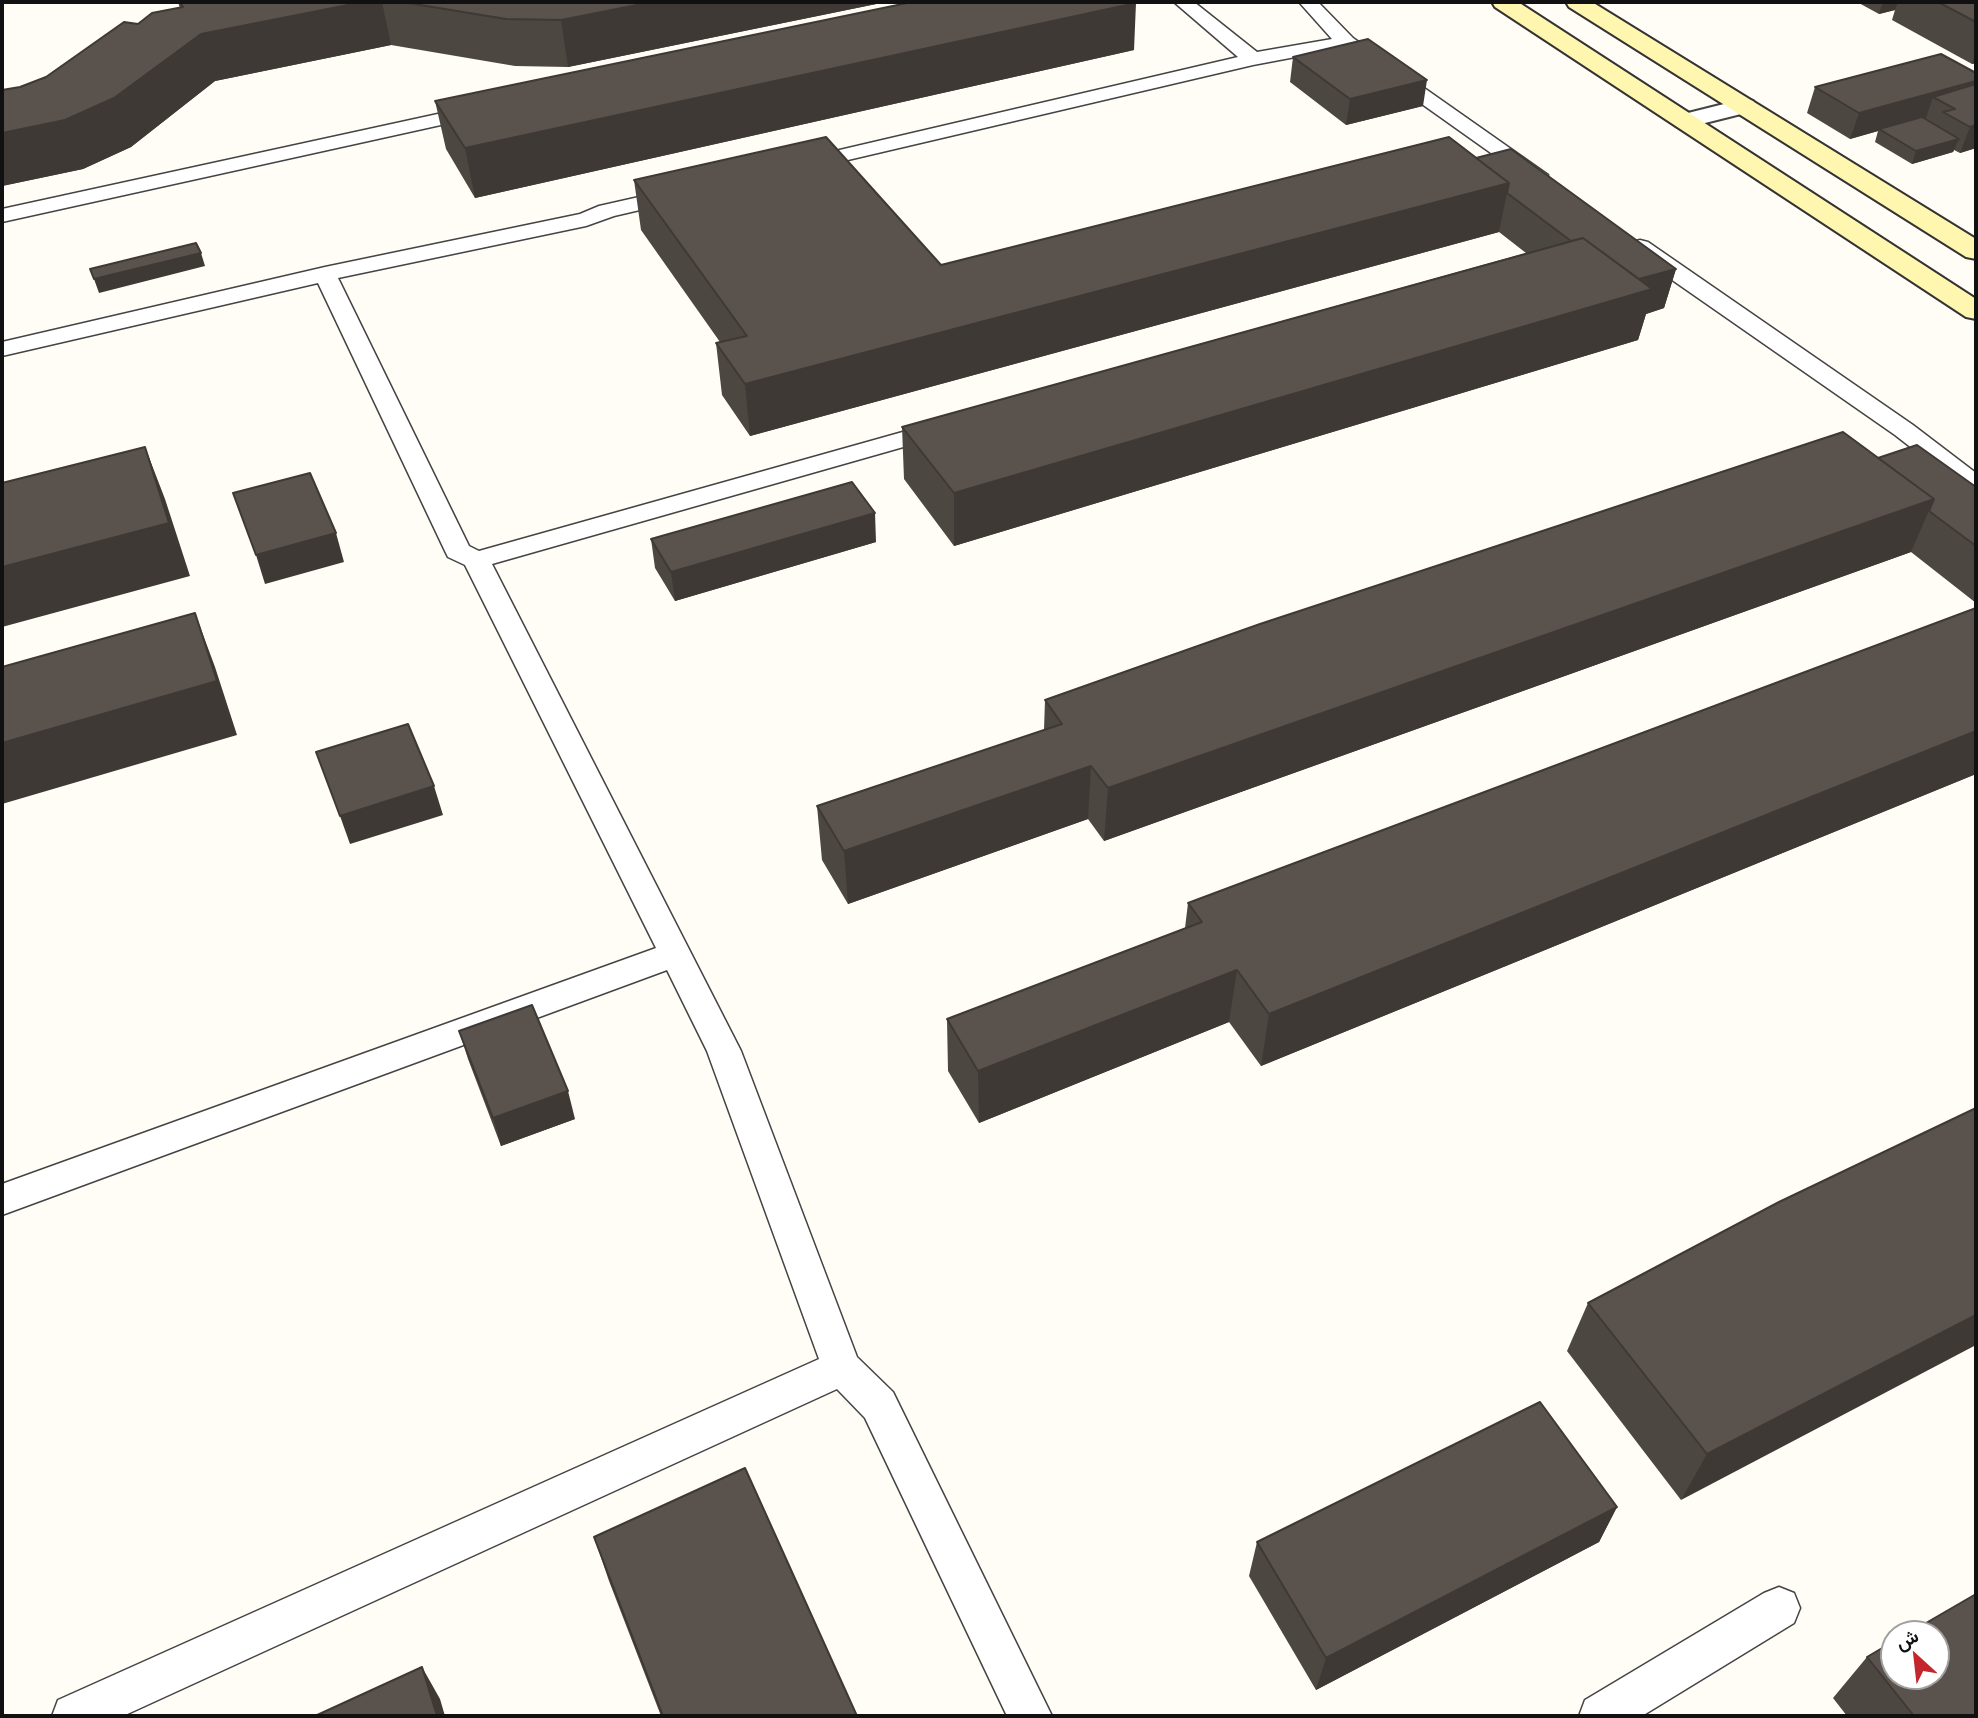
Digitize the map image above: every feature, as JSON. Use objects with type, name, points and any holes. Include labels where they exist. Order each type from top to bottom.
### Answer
[{"type":"street","points":[[1503,2],[1976,311]]},
{"type":"street","points":[[1577,2],[1976,251]]},
{"type":"street","points":[[1685,121],[1744,106]]},
{"type":"lane","points":[[1183,2],[1253,59]]},
{"type":"lane","points":[[1308,2],[1346,43],[1551,185]]},
{"type":"lane","points":[[782,170],[1253,59],[1346,43]]},
{"type":"lane","points":[[2,216],[501,106]]},
{"type":"lane","points":[[2,349],[325,274],[586,219],[607,211],[701,188]]},
{"type":"lane","points":[[1619,232],[1904,430],[1976,485]]},
{"type":"lane","points":[[325,274],[458,551],[476,560],[724,1051],[842,1368],[878,1405],[1030,1716]]},
{"type":"lane","points":[[476,560],[933,431]]},
{"type":"lane","points":[[2,1200],[675,954]]},
{"type":"lane","points":[[74,1716],[842,1368]]},
{"type":"lane","points":[[1601,1716],[1779,1608]]},
{"type":"building","points":[[180,2],[363,2],[201,34],[114,98],[65,120],[2,133],[2,90],[20,87],[46,77],[124,22],[138,24],[152,13],[183,7]]},
{"type":"building","points":[[402,2],[652,2],[561,20],[506,19]]},
{"type":"building","points":[[912,2],[1136,3],[465,148],[435,101]]},
{"type":"building","points":[[1938,2],[1976,2],[1976,22]]},
{"type":"building","points":[[1368,39],[1427,80],[1350,99],[1293,57]]},
{"type":"building","points":[[1941,54],[1976,73],[1976,81],[1859,113],[1815,87]]},
{"type":"building","points":[[1976,84],[1976,125],[1970,127],[1943,112],[1955,109],[1933,97]]},
{"type":"building","points":[[1922,117],[1959,139],[1916,151],[1879,129]]},
{"type":"building","points":[[826,137],[941,265],[1449,137],[1509,183],[745,384],[716,343],[747,336],[634,180]]},
{"type":"building","points":[[1511,149],[1676,269],[1639,279],[1583,238],[1571,241],[1507,193],[1509,183],[1476,158]]},
{"type":"building","points":[[1583,238],[1652,289],[954,493],[902,427]]},
{"type":"building","points":[[196,243],[201,253],[94,279],[90,269]]},
{"type":"building","points":[[1843,432],[1934,499],[1108,788],[1091,766],[844,851],[817,806],[1062,724],[1045,700],[1260,624]]},
{"type":"building","points":[[1917,445],[1976,487],[1976,546],[1929,511],[1934,499],[1878,458]]},
{"type":"building","points":[[145,447],[169,523],[2,567],[2,483]]},
{"type":"building","points":[[310,473],[336,533],[256,555],[233,493]]},
{"type":"building","points":[[852,482],[875,513],[671,572],[651,539]]},
{"type":"building","points":[[1976,608],[1976,731],[1269,1014],[1237,970],[978,1071],[947,1019],[1202,922],[1188,903]]},
{"type":"building","points":[[195,613],[217,681],[2,743],[2,667]]},
{"type":"building","points":[[408,724],[434,786],[340,816],[316,752]]},
{"type":"building","points":[[532,1005],[568,1091],[493,1118],[459,1031]]},
{"type":"building","points":[[1976,1108],[1976,1315],[1707,1454],[1588,1303],[1779,1202]]},
{"type":"building","points":[[1540,1402],[1617,1507],[1326,1658],[1257,1542]]},
{"type":"building","points":[[745,1468],[857,1716],[663,1716],[594,1537]]},
{"type":"building","points":[[1976,1594],[1976,1716],[1914,1716],[1893,1690],[1950,1690],[1950,1620],[1931,1620]]},
{"type":"building","points":[[1880,1649],[1880,1673],[1867,1657]]},
{"type":"building","points":[[422,1667],[437,1716],[315,1716]]}]
